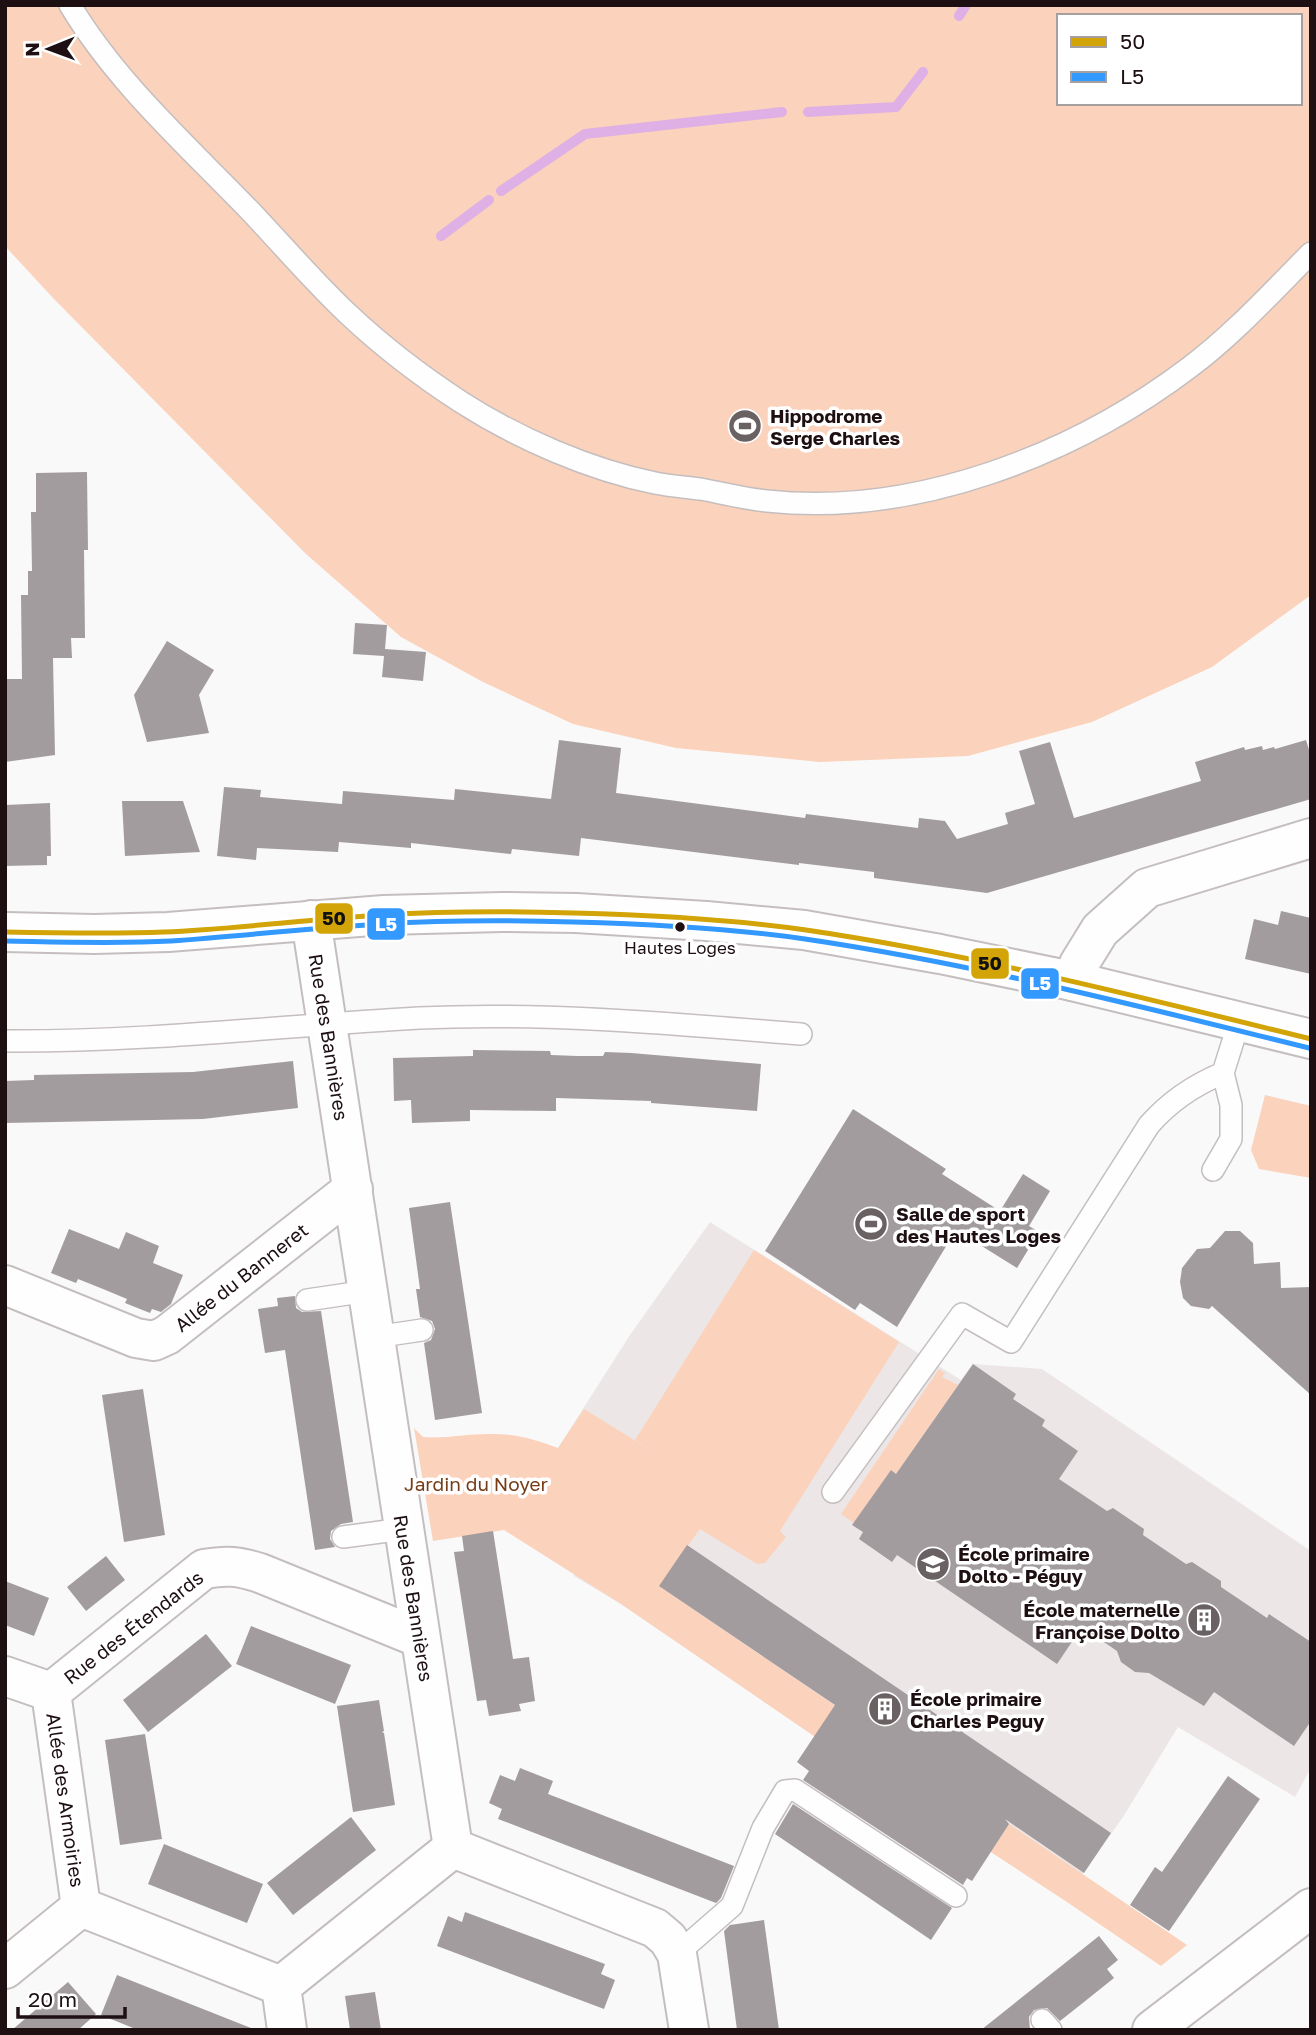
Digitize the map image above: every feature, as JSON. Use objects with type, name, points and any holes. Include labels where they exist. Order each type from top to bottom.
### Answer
[{"type":"street","points":[[1072,981],[1100,930],[1147,888],[1311,838]]},
{"type":"street","points":[[1115,915],[1154,912],[1311,864]]},
{"type":"street","points":[[5,932],[168,932],[384,915],[502,912],[576,913],[706,921],[804,930],[875,941],[1072,981],[1311,1039]]},
{"type":"street","name":"Rue des Bannières","points":[[312,920],[453,1848]]},
{"type":"street","name":"Allée du Banneret","points":[[5,1285],[136,1338],[154,1341],[167,1335],[352,1189]]},
{"type":"street","name":"Rue des Étendards","points":[[5,1676],[51,1692],[204,1569],[219,1566],[235,1565],[260,1573],[420,1638]]},
{"type":"street","name":"Allée des Armoiries","points":[[51,1692],[81,1907]]},
{"type":"street","points":[[281,1986],[453,1848],[655,1928],[668,1940],[677,1954],[689,2030]]},
{"type":"street","points":[[5,1969],[81,1907],[281,1986]]},
{"type":"street","points":[[1152,2030],[1311,1908]]},
{"type":"street","points":[[281,1986],[288,2030]]},
{"type":"lane","points":[[70,5],[90,39],[139,94],[347,313],[400,359],[463,403],[540,444],[603,469],[655,483],[768,501],[825,503],[919,493],[1009,467],[1074,439],[1130,407],[1190,367],[1243,321],[1311,253]]},
{"type":"lane","points":[[5,1041],[134,1038],[327,1024],[513,1016],[618,1019],[801,1034]]},
{"type":"lane","points":[[1213,1170],[1231,1139],[1231,1105],[1223,1073],[1239,1021]]},
{"type":"lane","points":[[833,1492],[962,1314],[1012,1342],[1149,1125],[1194,1086],[1223,1073]]},
{"type":"lane","points":[[307,1300],[368,1292]]},
{"type":"lane","points":[[375,1337],[422,1330]]},
{"type":"lane","points":[[343,1537],[403,1528]]},
{"type":"lane","points":[[677,1954],[733,1906],[763,1828],[785,1791],[795,1790],[956,1896]]},
{"type":"shaded area","name":"École primaire Dolto - Péguy","points":[[710,1222],[961,1380],[973,1364],[1042,1369],[1311,1551],[1311,1768],[1295,1797],[1178,1727],[1123,1817],[1064,1900],[814,1736],[621,1604],[574,1576],[558,1448],[630,1335]]},
{"type":"green space","name":"Hippodrome Serge Charles","points":[[5,5],[1311,5],[1311,595],[1212,667],[1092,722],[968,756],[820,762],[676,748],[573,724],[483,682],[401,637],[306,554],[5,246]]},
{"type":"green space","points":[[1265,1095],[1311,1106],[1311,1178],[1259,1169],[1251,1150]]},
{"type":"green space","name":"Jardin du Noyer","points":[[754,1250],[899,1342],[780,1531],[786,1537],[765,1563],[757,1564],[700,1529],[659,1586],[1187,1945],[1161,1966],[814,1736],[621,1604],[504,1530],[433,1541],[414,1428],[423,1437],[506,1434],[558,1448],[584,1409],[655,1453],[635,1440]]},
{"type":"green space","points":[[939,1369],[945,1373],[942,1377],[958,1385],[896,1474],[891,1470],[854,1523],[841,1514]]},
{"type":"building","points":[[87,472],[85,638],[71,638],[72,658],[53,658],[55,755],[5,762],[7,679],[22,679],[21,595],[28,595],[28,571],[32,571],[31,512],[36,512],[36,473]]},
{"type":"building","points":[[355,623],[387,625],[385,649],[426,652],[423,681],[382,677],[384,656],[353,654]]},
{"type":"building","points":[[167,641],[214,670],[199,695],[209,733],[147,742],[134,695]]},
{"type":"building","points":[[559,740],[621,748],[616,793],[805,818],[806,814],[918,828],[919,818],[945,821],[957,839],[1008,824],[1005,813],[1035,804],[1019,751],[1050,742],[1074,818],[1201,781],[1195,762],[1244,747],[1245,750],[1262,746],[1263,750],[1275,749],[1306,740],[1311,756],[1311,799],[987,893],[874,878],[874,872],[581,838],[579,856],[512,849],[511,854],[411,843],[411,848],[339,842],[338,852],[257,848],[256,860],[217,856],[224,787],[261,790],[260,797],[342,804],[343,791],[454,800],[455,789],[551,799]]},
{"type":"building","points":[[122,801],[183,801],[200,852],[125,856]]},
{"type":"building","points":[[50,803],[51,856],[47,856],[47,865],[5,866],[5,805]]},
{"type":"building","points":[[1281,911],[1311,918],[1311,974],[1245,959],[1254,919],[1278,925]]},
{"type":"building","points":[[473,1050],[550,1051],[551,1055],[577,1056],[603,1056],[605,1052],[631,1053],[761,1064],[757,1111],[651,1101],[556,1098],[556,1111],[470,1110],[470,1121],[412,1123],[411,1100],[394,1101],[393,1058],[473,1056]]},
{"type":"building","points":[[293,1061],[298,1108],[203,1119],[5,1123],[5,1081],[34,1080],[34,1075],[193,1072]]},
{"type":"building","name":"Salle de sport des Hautes Loges","points":[[853,1109],[946,1169],[942,1174],[1000,1211],[1023,1174],[1050,1191],[1029,1226],[1039,1232],[1017,1268],[956,1230],[897,1327],[860,1303],[855,1310],[765,1251]]},
{"type":"building","points":[[450,1202],[482,1413],[435,1420],[424,1343],[431,1340],[435,1329],[432,1321],[420,1317],[416,1289],[420,1289],[409,1208]]},
{"type":"building","points":[[69,1229],[119,1249],[126,1232],[159,1246],[153,1263],[183,1275],[171,1304],[161,1312],[152,1309],[150,1313],[125,1303],[127,1299],[103,1289],[78,1279],[76,1283],[51,1273]]},
{"type":"building","points":[[1225,1231],[1240,1231],[1253,1243],[1254,1264],[1280,1262],[1281,1288],[1311,1287],[1311,1395],[1212,1306],[1209,1309],[1191,1306],[1183,1298],[1180,1282],[1182,1268],[1197,1249],[1210,1248]]},
{"type":"building","points":[[295,1296],[296,1308],[302,1312],[321,1311],[353,1522],[341,1524],[331,1531],[330,1539],[335,1547],[315,1550],[285,1350],[265,1353],[258,1309],[278,1306],[277,1298]]},
{"type":"building","points":[[973,1364],[1016,1394],[1013,1399],[1045,1420],[1042,1426],[1078,1451],[1059,1479],[1107,1511],[1113,1508],[1144,1529],[1143,1535],[1186,1564],[1192,1562],[1221,1581],[1221,1587],[1267,1618],[1269,1614],[1311,1642],[1311,1721],[1294,1746],[1214,1692],[1204,1706],[1149,1673],[1135,1672],[1121,1662],[1117,1651],[1082,1627],[1057,1664],[897,1555],[892,1562],[859,1539],[863,1532],[852,1525],[891,1470],[896,1474]]},
{"type":"building","points":[[143,1389],[165,1535],[124,1542],[102,1395]]},
{"type":"building","points":[[493,1531],[513,1659],[529,1657],[535,1701],[519,1704],[521,1711],[489,1716],[486,1700],[477,1701],[454,1552],[464,1551],[462,1536]]},
{"type":"building","name":"École primaire Charles Peguy","points":[[687,1545],[1111,1833],[1084,1873],[1005,1819],[1009,1824],[972,1881],[967,1878],[963,1885],[803,1780],[809,1771],[797,1762],[835,1705],[659,1586]]},
{"type":"building","points":[[106,1556],[125,1580],[86,1611],[67,1587]]},
{"type":"building","points":[[5,1581],[49,1598],[34,1636],[5,1625]]},
{"type":"building","points":[[251,1626],[351,1665],[335,1704],[236,1664]]},
{"type":"building","points":[[206,1634],[232,1666],[148,1732],[123,1700]]},
{"type":"building","points":[[379,1700],[395,1805],[353,1812],[337,1706]]},
{"type":"building","points":[[145,1734],[162,1839],[120,1845],[105,1740]]},
{"type":"building","points":[[520,1768],[553,1781],[548,1794],[734,1866],[721,1898],[716,1903],[498,1819],[502,1809],[489,1803],[500,1775],[515,1781]]},
{"type":"building","points":[[1228,1776],[1260,1799],[1169,1931],[1130,1905],[1155,1867],[1162,1872]]},
{"type":"building","points":[[793,1804],[952,1908],[931,1940],[775,1834]]},
{"type":"building","points":[[351,1817],[376,1850],[293,1915],[267,1883]]},
{"type":"building","points":[[164,1844],[263,1884],[247,1923],[148,1884]]},
{"type":"building","points":[[465,1912],[605,1964],[601,1974],[615,1980],[604,2009],[437,1946],[448,1916],[462,1922]]},
{"type":"building","points":[[764,1920],[779,2030],[737,2030],[724,1931],[730,1925]]},
{"type":"building","points":[[1099,1936],[1118,1960],[1107,1969],[1114,1978],[1084,2002],[1060,2021],[1047,2008],[1034,2010],[1029,2017],[1030,2030],[981,2030]]},
{"type":"building","points":[[117,1975],[251,2030],[138,2030],[101,2015]]},
{"type":"building","points":[[68,1982],[96,2014],[78,2030],[12,2030]]},
{"type":"building","points":[[375,1992],[381,2030],[350,2030],[345,1996]]},
{"type":"waterway","points":[[959,16],[966,5]]},
{"type":"waterway","points":[[808,112],[896,107],[923,72]]},
{"type":"waterway","points":[[501,191],[585,134],[782,112]]},
{"type":"waterway","points":[[441,236],[489,200]]},
{"type":"transit line","name":"50","points":[[5,932],[164,932],[454,912],[603,914],[719,920],[806,930],[933,952],[1060,978],[1311,1039]]},
{"type":"transit line","name":"L5","points":[[5,941],[171,941],[454,921],[603,923],[719,929],[805,939],[932,961],[1309,1048]]},
{"type":"place","name":"Hippodrome Serge Charles","points":[[745,426]]},
{"type":"place","name":"Hautes Loges","points":[[680,927]]},
{"type":"place","name":"Salle de sport des Hautes Loges","points":[[871,1224]]},
{"type":"place","name":"École primaire Dolto - Péguy","points":[[933,1564]]},
{"type":"place","name":"École maternelle Françoise Dolto","points":[[1204,1620]]},
{"type":"place","name":"École primaire Charles Peguy","points":[[885,1709]]}]
